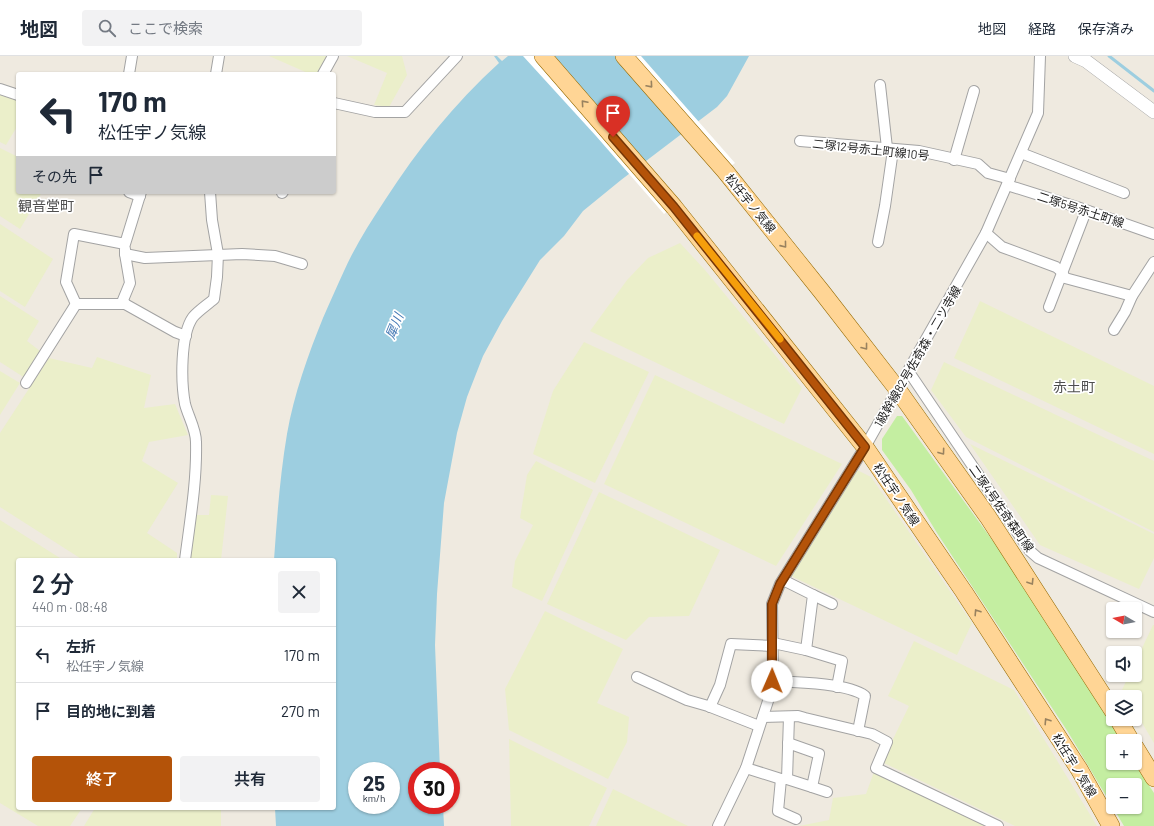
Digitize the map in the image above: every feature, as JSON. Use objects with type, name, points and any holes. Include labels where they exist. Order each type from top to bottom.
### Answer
[{"type":"main road","name":"松任宇ノ気線","points":[[543,56],[674,207],[865,447],[972,605],[1079,769],[1111,826]]},
{"type":"main road","name":"松任宇ノ気線","points":[[624,56],[725,171],[898,390],[988,516],[1106,701]]},
{"type":"main road","points":[[1142,758],[1154,778]]},
{"type":"street","points":[[129,72],[132,56]]},
{"type":"street","points":[[216,72],[219,56]]},
{"type":"street","points":[[324,72],[333,56]]},
{"type":"street","points":[[336,103],[375,112],[405,112],[457,56]]},
{"type":"street","name":"1級幹線82号佐奇森・二ツ寺線","points":[[718,826],[746,768],[769,698],[772,681],[772,604],[783,580],[865,447],[986,233],[1038,113],[1040,56]]},
{"type":"street","points":[[1075,56],[1086,61],[1154,112]]},
{"type":"street","points":[[878,242],[885,206],[890,149],[880,85]]},
{"type":"street","points":[[0,89],[16,94]]},
{"type":"street","points":[[954,160],[974,91]]},
{"type":"street","name":"二塚12号赤土町線10号","points":[[800,141],[919,152],[978,164],[988,172],[1009,182]]},
{"type":"street","points":[[1021,153],[1124,193]]},
{"type":"street","name":"二塚5号赤土町線","points":[[1009,182],[1086,211],[1154,234]]},
{"type":"street","points":[[125,304],[123,300],[130,283],[125,249],[140,194]]},
{"type":"street","points":[[185,558],[196,463],[196,439],[185,404],[182,376],[186,329],[194,317],[214,299],[218,254],[212,220],[210,194]]},
{"type":"street","points":[[1049,307],[1086,211]]},
{"type":"street","points":[[986,233],[1002,247],[1056,267],[1062,272],[1065,278],[1132,296]]},
{"type":"street","points":[[76,304],[66,282],[74,234],[125,249],[145,258],[242,254],[274,256],[302,264]]},
{"type":"street","points":[[1114,330],[1125,312],[1132,296],[1150,277],[1154,262]]},
{"type":"street","points":[[76,304],[125,304],[175,332],[186,336]]},
{"type":"street","points":[[26,383],[76,304]]},
{"type":"street","name":"二塚4号佐奇森町線","points":[[908,372],[1030,551],[1038,558],[1154,612]]},
{"type":"street","points":[[1018,561],[1038,558]]},
{"type":"street","points":[[783,580],[832,604]]},
{"type":"street","points":[[806,650],[813,595]]},
{"type":"street","points":[[710,707],[720,685],[731,644],[773,644],[806,650],[842,662],[837,687]]},
{"type":"street","points":[[638,677],[687,700],[761,722],[789,717],[805,718],[872,734],[888,742],[876,768],[998,826]]},
{"type":"street","points":[[772,681],[799,682],[837,687],[860,692],[865,696],[858,731]]},
{"type":"street","points":[[789,717],[784,779],[778,811],[796,819]]},
{"type":"street","points":[[788,743],[819,754],[812,787]]},
{"type":"street","points":[[746,768],[827,792]]},
{"type":"green space","points":[[269,56],[329,56],[321,72],[305,72]]},
{"type":"green space","points":[[347,56],[402,56],[407,75],[389,107],[374,105],[387,73]]},
{"type":"green space","points":[[0,95],[16,100],[16,128],[6,145],[0,142]]},
{"type":"green space","points":[[0,148],[16,156],[16,194],[41,194],[20,229],[0,216]]},
{"type":"green space","points":[[0,224],[53,259],[25,307],[0,291]]},
{"type":"green space","points":[[680,243],[705,270],[802,388],[784,424],[590,331],[627,280],[648,258]]},
{"type":"green space","points":[[0,296],[39,321],[27,341],[40,351],[25,378],[0,362]]},
{"type":"green space","points":[[980,301],[1154,386],[1154,454],[954,358]]},
{"type":"green space","points":[[584,342],[649,372],[595,483],[533,454],[553,391]]},
{"type":"green space","points":[[97,357],[151,375],[144,408],[175,404],[188,435],[149,442],[142,461],[178,483],[147,533],[177,553],[177,558],[80,558],[0,507],[0,433],[49,358],[92,368]]},
{"type":"green space","points":[[944,362],[1154,461],[1154,532],[966,437],[931,390]]},
{"type":"green space","points":[[0,371],[20,383],[0,415]]},
{"type":"green space","points":[[655,375],[842,464],[776,566],[604,484]]},
{"type":"green space","points":[[897,416],[902,416],[1019,577],[1106,714],[1106,726],[1114,726],[1117,731],[1118,734],[1106,734],[1106,770],[1139,770],[1154,793],[1154,826],[1124,826],[1117,814],[1142,814],[1142,778],[1106,778],[1106,796],[1068,732],[937,533],[911,490],[882,450],[882,439]]},
{"type":"green space","points":[[970,444],[1154,534],[1154,558],[1139,589],[1040,545]]},
{"type":"green space","points":[[536,461],[593,490],[542,601],[512,587],[515,561],[533,525],[520,518],[527,475]]},
{"type":"green space","points":[[855,469],[871,477],[972,623],[957,655],[791,576]]},
{"type":"green space","points":[[599,492],[720,550],[689,616],[649,617],[626,640],[547,604]]},
{"type":"green space","points":[[211,495],[228,496],[221,558],[190,558],[195,515],[209,515]]},
{"type":"green space","points":[[0,520],[60,558],[16,558],[16,810],[81,810],[70,826],[38,826],[0,803]]},
{"type":"green space","points":[[545,611],[623,649],[597,703],[629,717],[627,742],[608,779],[509,730],[505,689]]},
{"type":"green space","points":[[1154,625],[1154,743],[1142,723],[1142,690],[1122,690],[1126,682],[1142,682],[1142,648]]},
{"type":"green space","points":[[914,641],[1014,690],[1097,826],[1015,826],[882,762],[909,706],[888,696]]},
{"type":"green space","points":[[509,739],[607,788],[589,826],[511,826]]},
{"type":"green space","points":[[875,769],[990,826],[799,826],[829,820],[833,798],[866,794]]},
{"type":"green space","points":[[613,789],[688,826],[596,826]]},
{"type":"green space","points":[[94,810],[221,810],[221,826],[84,826]]},
{"type":"water","name":"犀川","points":[[494,56],[497,56],[502,61],[508,56],[749,56],[727,96],[717,107],[583,211],[564,236],[540,260],[502,321],[483,356],[467,397],[457,433],[444,503],[437,594],[435,645],[440,762],[408,762],[408,814],[443,814],[444,826],[276,826],[275,810],[336,810],[336,558],[274,558],[279,497],[290,419],[307,360],[323,318],[348,262],[368,226],[410,163],[452,111],[499,63]]},
{"type":"pier","points":[[523,56],[553,56],[680,202],[664,214]]},
{"type":"pier","points":[[615,56],[641,56],[735,163],[719,175],[658,103]]},
{"type":"waterway","points":[[1109,56],[1154,91]]},
{"type":"slow traffic","points":[[697,236],[780,339]]},
{"type":"district","name":"観音堂町","points":[[46,205]]},
{"type":"district","name":"赤土町","points":[[1074,386]]},
{"type":"route","points":[[613,137],[674,207],[865,447],[780,584],[772,604],[772,681]]}]
